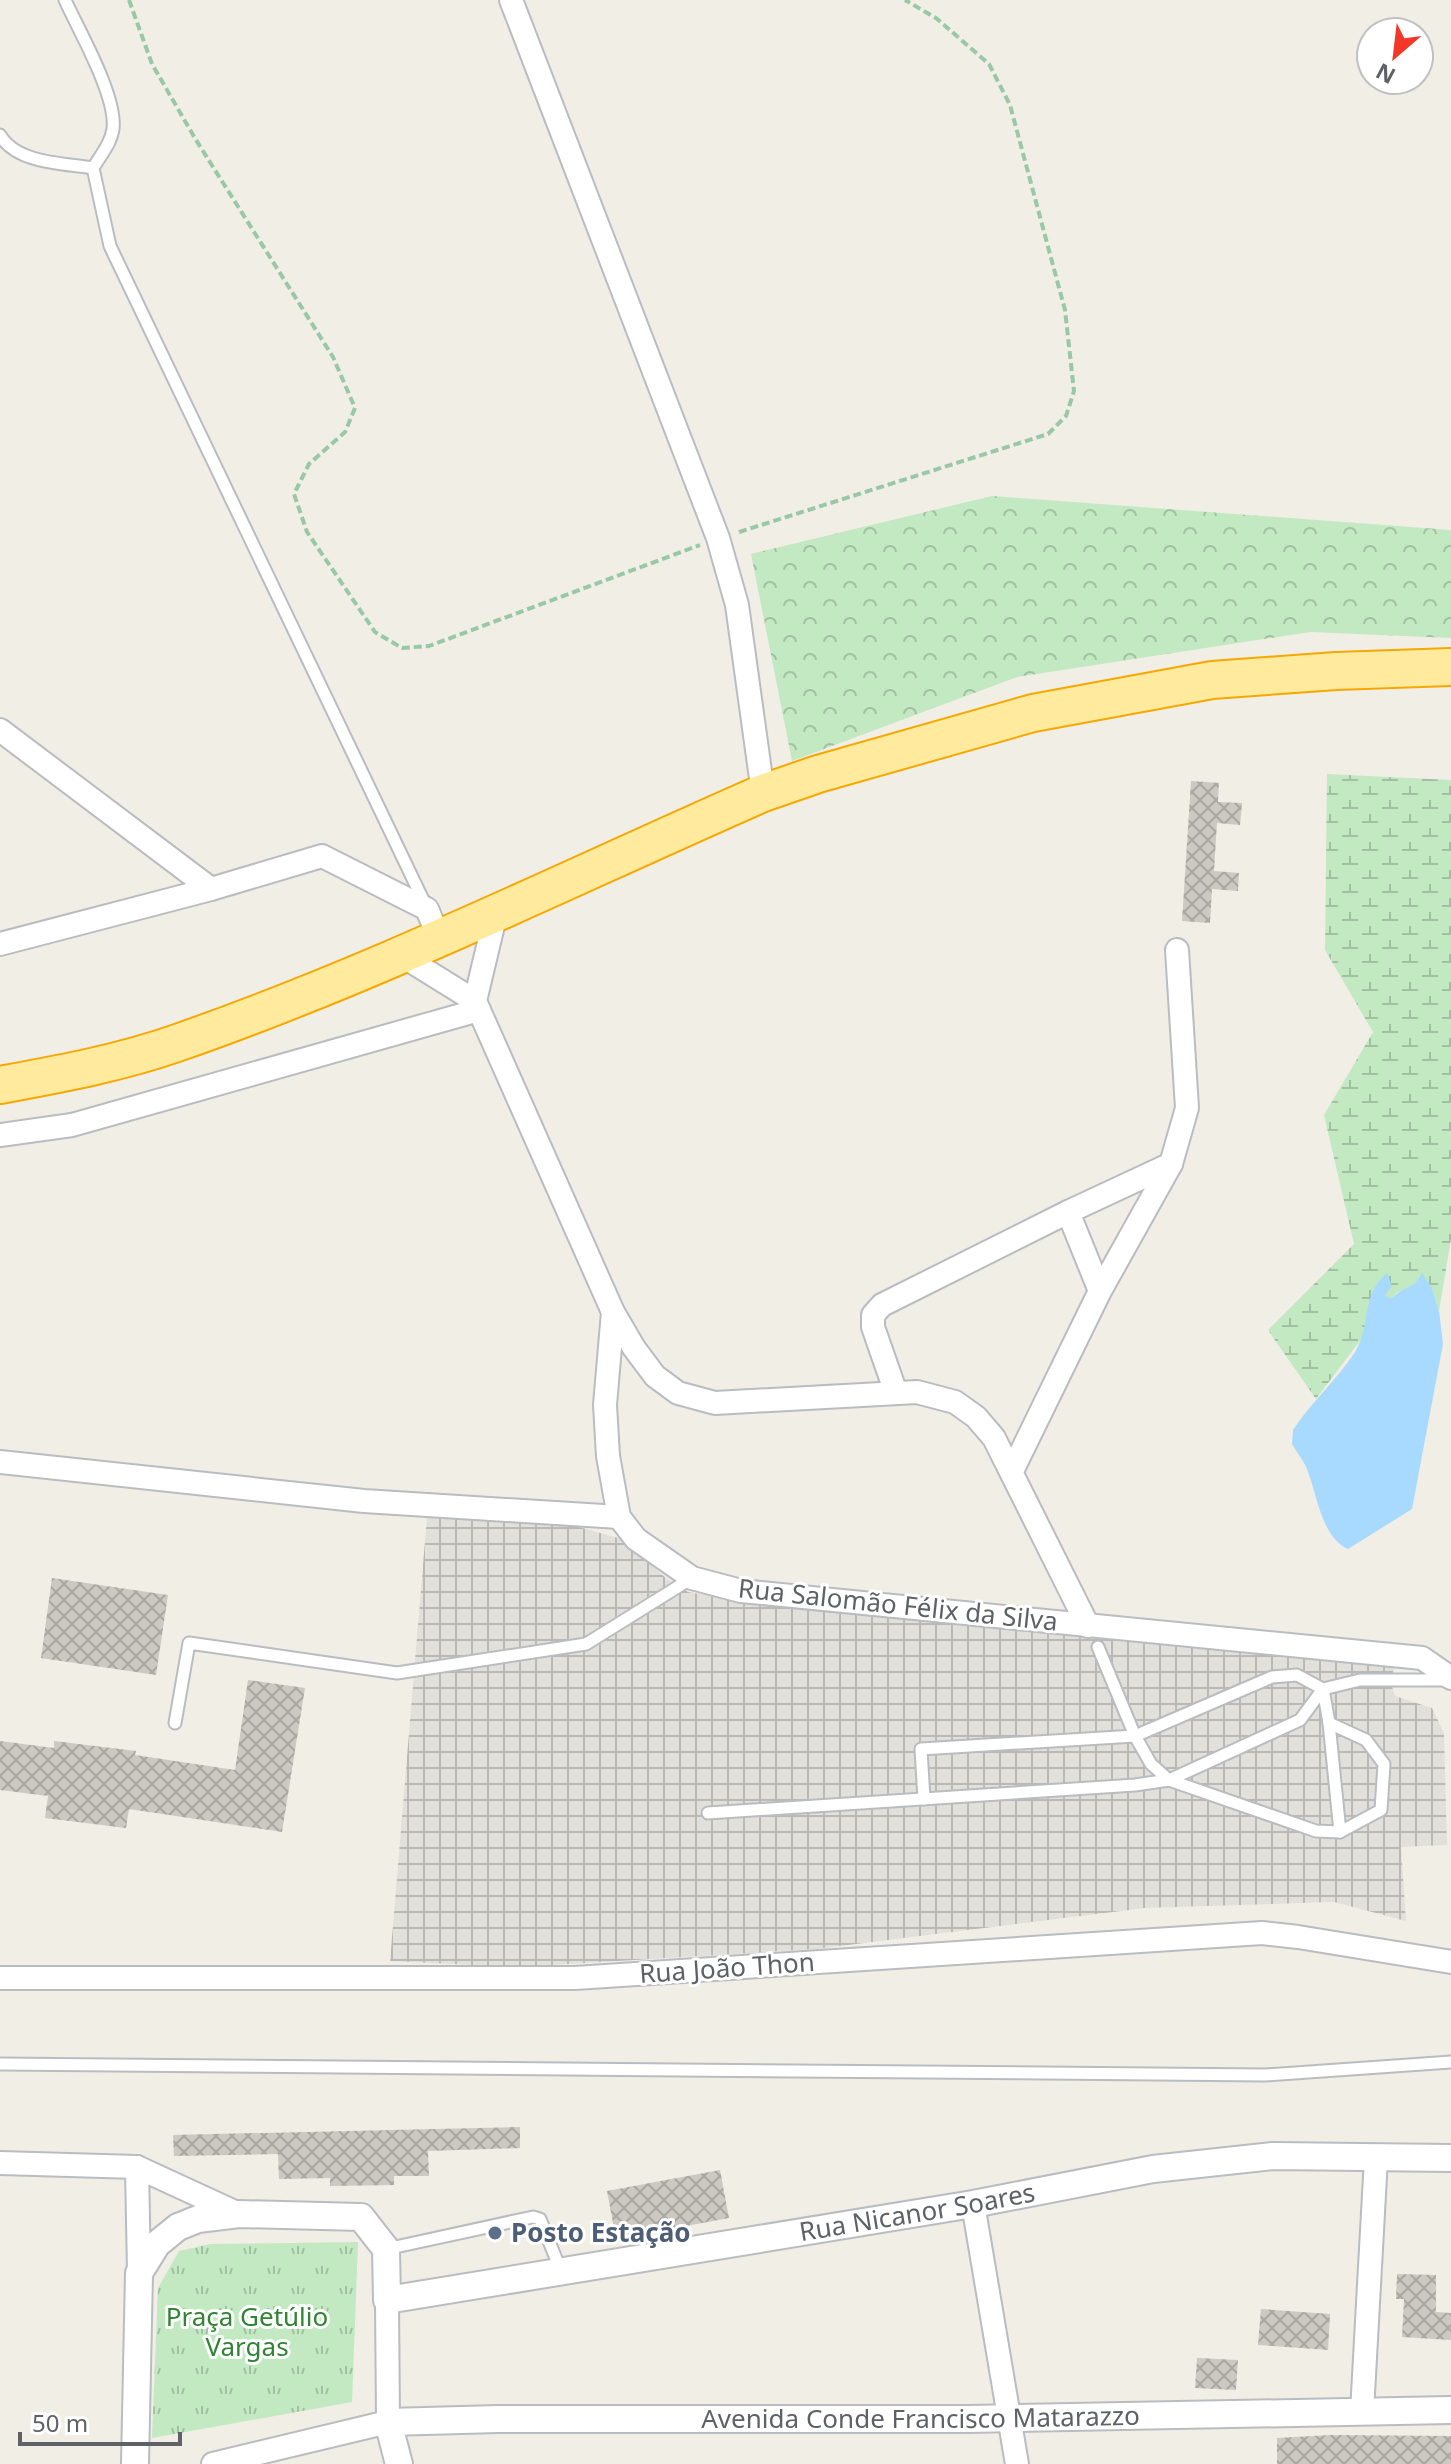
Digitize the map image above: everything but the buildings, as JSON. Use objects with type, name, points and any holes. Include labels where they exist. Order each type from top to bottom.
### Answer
[{"type":"highway","points":[[0,1085],[59,1074],[175,1044],[401,955],[433,923],[496,913],[763,793],[818,774],[1048,710],[1212,680],[1451,667]]},
{"type":"street","points":[[511,0],[718,538],[737,605],[763,793]]},
{"type":"street","points":[[0,730],[211,889]]},
{"type":"street","points":[[0,944],[211,889],[322,856],[433,923]]},
{"type":"street","points":[[477,1006],[496,913]]},
{"type":"street","points":[[1012,1471],[1100,1291],[1171,1164],[1187,1108],[1177,950]]},
{"type":"street","points":[[401,955],[477,1006],[613,1312],[655,1376],[678,1393],[715,1403],[917,1392],[955,1402],[976,1417],[994,1438],[1088,1626]]},
{"type":"street","points":[[0,1135],[72,1125],[477,1006]]},
{"type":"street","points":[[896,1393],[873,1327],[873,1315],[882,1305],[1171,1164]]},
{"type":"street","points":[[1068,1212],[1100,1291]]},
{"type":"street","points":[[0,1462],[364,1501],[619,1517],[608,1456],[605,1405],[613,1312]]},
{"type":"street","name":"Rua Salomão Félix da Silva","points":[[619,1517],[636,1539],[692,1578],[741,1591],[1422,1658],[1451,1679]]},
{"type":"street","name":"Rua João Thon","points":[[0,1978],[575,1978],[1262,1933],[1451,1962]]},
{"type":"street","name":"Rua Nicanor Soares","points":[[387,2300],[973,2204],[1153,2169],[1273,2156],[1451,2158]]},
{"type":"street","points":[[1362,2412],[1376,2158]]},
{"type":"street","points":[[0,2163],[137,2167],[239,2214]]},
{"type":"street","points":[[135,2464],[139,2273],[137,2167]]},
{"type":"street","points":[[973,2204],[1017,2464]]},
{"type":"street","points":[[139,2273],[157,2244],[178,2227],[198,2219],[239,2214],[361,2217],[386,2249],[388,2422],[399,2464]]},
{"type":"street","name":"Avenida Conde Francisco Matarazzo","points":[[388,2422],[1009,2418],[1451,2410]]},
{"type":"street","points":[[213,2464],[388,2422]]},
{"type":"lane","points":[[65,0],[113,111],[111,139],[93,168],[110,246],[433,923]]},
{"type":"lane","points":[[0,135],[4,142],[20,153],[34,158],[93,168]]},
{"type":"lane","points":[[175,1723],[189,1643],[397,1673],[586,1644],[692,1578]]},
{"type":"lane","points":[[1098,1647],[1135,1736],[1151,1764],[1169,1780],[1316,1831],[1340,1832],[1381,1810],[1384,1764],[1366,1740],[1329,1723]]},
{"type":"lane","points":[[924,1799],[921,1749],[1135,1736],[1272,1677],[1297,1675],[1323,1689]]},
{"type":"lane","points":[[708,1813],[1135,1785],[1169,1780],[1300,1720],[1323,1689],[1360,1680],[1451,1679]]},
{"type":"lane","points":[[1323,1689],[1340,1832]]},
{"type":"lane","points":[[0,2064],[1265,2075],[1451,2062]]},
{"type":"lane","points":[[386,2249],[533,2217],[540,2219],[561,2271]]},
{"type":"path","points":[[129,0],[152,64],[196,140],[333,357],[355,408],[345,432],[309,464],[294,494],[307,532],[375,632],[402,648],[429,646],[718,538],[1048,434],[1066,416],[1074,391],[1065,310],[1010,105],[989,64],[936,18],[905,0]]},
{"type":"shaded area","points":[[540,1516],[622,1539],[667,1579],[688,1592],[753,1604],[1396,1664],[1390,1680],[1395,1696],[1432,1708],[1444,1733],[1447,1845],[1401,1847],[1406,1921],[1334,1902],[1145,1908],[816,1949],[518,1967],[390,1961],[427,1517]]},
{"type":"green space","points":[[992,496],[1451,530],[1451,638],[1310,632],[1017,677],[792,761],[751,554]]},
{"type":"green space","points":[[1327,774],[1451,780],[1451,1239],[1439,1311],[1432,1288],[1416,1285],[1396,1293],[1316,1399],[1268,1330],[1354,1244],[1324,1115],[1373,1032],[1325,950]]},
{"type":"green space","name":"Praça Getúlio Vargas","points":[[358,2242],[352,2402],[152,2438],[158,2288],[179,2251],[210,2244]]},
{"type":"water","points":[[1387,1273],[1392,1286],[1385,1295],[1391,1299],[1415,1283],[1422,1273],[1432,1288],[1439,1311],[1443,1344],[1412,1509],[1348,1549],[1332,1536],[1326,1526],[1307,1468],[1292,1444],[1293,1430],[1355,1352],[1373,1291]]},
{"type":"place","name":"Posto Estação","points":[[495,2233]]}]
